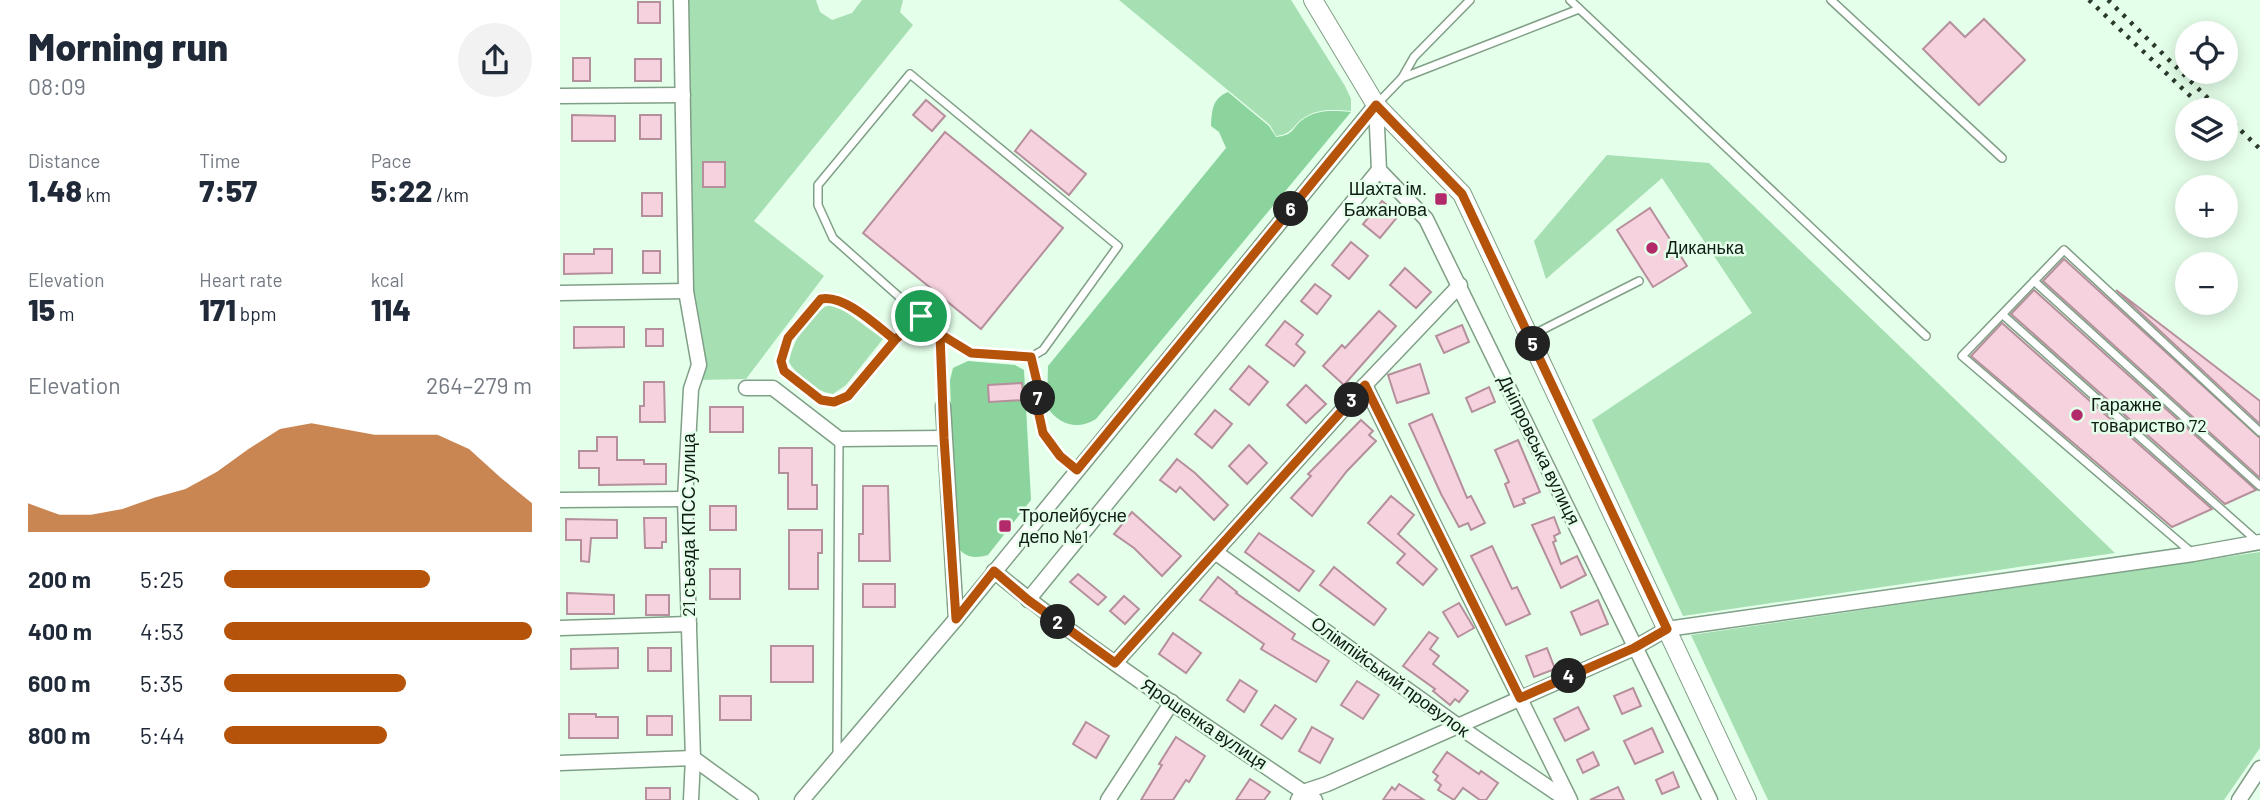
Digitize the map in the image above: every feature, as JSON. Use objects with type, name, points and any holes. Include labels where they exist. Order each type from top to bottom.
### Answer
[{"type":"street","name":"21 съезда КПСС улица","points":[[681,0],[685,290],[699,365],[691,389],[685,499],[693,758],[691,800]]},
{"type":"street","points":[[1313,0],[1376,105],[1462,194],[1747,800]]},
{"type":"street","points":[[560,96],[683,95]]},
{"type":"street","points":[[1028,600],[1379,170],[1376,105]]},
{"type":"street","points":[[803,800],[956,619],[1376,105]]},
{"type":"street","name":"Дніпровська вулиця","points":[[1379,170],[1426,219],[1710,800]]},
{"type":"street","points":[[1115,663],[1365,385],[1460,285]]},
{"type":"street","points":[[560,293],[685,290]]},
{"type":"street","points":[[1365,385],[1568,800]]},
{"type":"street","points":[[746,388],[773,388],[839,439],[944,438]]},
{"type":"street","points":[[943,406],[956,619]]},
{"type":"street","points":[[560,500],[685,499]]},
{"type":"street","points":[[1305,797],[1327,784],[1634,648],[1667,629],[2193,554],[2259,542]]},
{"type":"street","name":"Олімпійський провулок","points":[[1215,552],[1458,726],[1568,800]]},
{"type":"street","name":"Ярошенка вулиця","points":[[994,571],[1028,600],[1305,797]]},
{"type":"street","points":[[560,628],[689,624]]},
{"type":"street","points":[[1108,800],[1172,702]]},
{"type":"street","points":[[560,763],[693,758],[751,800]]},
{"type":"street","points":[[2239,800],[2260,768]]},
{"type":"lane","points":[[1376,105],[1402,78],[1414,57],[1470,0]]},
{"type":"lane","points":[[1570,0],[1926,336]]},
{"type":"lane","points":[[1831,0],[2002,158]]},
{"type":"lane","points":[[1402,78],[1579,9]]},
{"type":"lane","points":[[910,74],[1118,247],[1043,350],[1031,357],[971,353],[940,334],[833,238],[818,205],[818,185],[910,74]]},
{"type":"lane","points":[[2193,554],[1962,356],[2064,250],[2260,432]]},
{"type":"lane","points":[[1529,336],[1639,281]]},
{"type":"lane","points":[[2034,281],[2260,486]]},
{"type":"lane","points":[[895,340],[845,303],[826,298],[821,299],[788,338],[781,361],[784,371],[821,400],[834,402],[848,396],[895,340],[921,316]]},
{"type":"lane","points":[[2003,315],[2259,542]]},
{"type":"lane","points":[[940,334],[943,406]]},
{"type":"lane","points":[[1031,357],[1043,433],[1060,456],[1077,470]]},
{"type":"lane","points":[[837,759],[839,439]]},
{"type":"green space","points":[[684,0],[816,0],[820,12],[832,20],[852,13],[862,0],[903,0],[900,12],[913,25],[754,221],[824,276],[746,379],[698,380],[689,291]]},
{"type":"green space","points":[[1119,0],[1291,0],[1345,86],[1351,99],[1351,111],[1316,112],[1305,117],[1290,131],[1276,136],[1270,125]]},
{"type":"green space","points":[[1228,92],[1269,126],[1276,137],[1287,134],[1305,118],[1316,113],[1351,112],[1096,419],[1082,425],[1068,424],[1057,418],[1047,407],[1048,366],[1226,148],[1219,132],[1211,126],[1216,102]]},
{"type":"green space","points":[[1607,155],[1709,163],[2115,553],[1683,616],[1592,420],[1752,313],[1662,178],[1546,279],[1534,241]]},
{"type":"green space","points":[[829,305],[842,309],[883,339],[846,385],[833,394],[808,382],[789,362],[794,346],[808,321]]},
{"type":"green space","points":[[968,361],[1015,365],[1024,370],[1031,500],[988,555],[977,557],[963,553],[955,539],[950,380],[953,368]]},
{"type":"green space","points":[[2260,552],[2260,748],[2224,800],[1768,800],[1691,635]]},
{"type":"building","points":[[638,2],[660,2],[660,23],[638,23]]},
{"type":"building","points":[[1984,19],[2025,60],[1979,105],[1923,49],[1950,22],[1965,37]]},
{"type":"building","points":[[573,58],[590,58],[590,81],[573,81]]},
{"type":"building","points":[[635,59],[661,59],[661,81],[635,81]]},
{"type":"building","points":[[926,100],[945,116],[932,131],[913,115]]},
{"type":"building","points":[[572,115],[615,116],[615,141],[572,141]]},
{"type":"building","points":[[640,115],[661,115],[661,139],[640,139]]},
{"type":"building","points":[[1031,130],[1086,174],[1069,195],[1015,151]]},
{"type":"building","points":[[945,132],[1063,228],[981,329],[863,233]]},
{"type":"building","points":[[703,162],[725,162],[725,187],[703,187]]},
{"type":"building","points":[[642,193],[662,193],[662,216],[642,216]]},
{"type":"building","points":[[1382,201],[1399,215],[1380,238],[1363,224]]},
{"type":"building","name":"Диканька","points":[[1650,208],[1687,266],[1653,287],[1617,230]]},
{"type":"building","points":[[1351,242],[1368,256],[1349,279],[1332,265]]},
{"type":"building","points":[[594,249],[612,249],[612,273],[564,274],[564,254],[594,254]]},
{"type":"building","points":[[643,251],[660,251],[660,273],[643,273]]},
{"type":"building","points":[[2064,259],[2260,438],[2260,478],[2043,281]]},
{"type":"building","points":[[1405,268],[1431,292],[1416,308],[1390,285]]},
{"type":"building","points":[[1315,284],[1331,296],[1317,314],[1301,301]]},
{"type":"building","points":[[2034,290],[2256,490],[2225,504],[2011,314]]},
{"type":"building","points":[[2116,290],[2260,401],[2260,424]]},
{"type":"building","points":[[1379,311],[1396,326],[1344,385],[1323,366],[1342,345],[1345,348]]},
{"type":"building","points":[[1285,321],[1303,335],[1296,344],[1305,352],[1294,366],[1266,345]]},
{"type":"building","points":[[2002,323],[2212,509],[2172,527],[1971,356]]},
{"type":"building","points":[[1462,325],[1469,342],[1444,353],[1436,336]]},
{"type":"building","points":[[574,327],[624,327],[624,347],[574,348]]},
{"type":"building","points":[[646,329],[663,329],[663,346],[646,346]]},
{"type":"building","points":[[1420,364],[1429,393],[1397,403],[1388,375]]},
{"type":"building","points":[[1249,366],[1268,382],[1249,405],[1230,389]]},
{"type":"building","points":[[644,382],[664,382],[665,422],[640,422],[640,406],[644,406]]},
{"type":"building","points":[[1022,383],[1024,400],[989,402],[988,385]]},
{"type":"building","points":[[1306,385],[1326,404],[1306,423],[1287,405]]},
{"type":"building","points":[[1489,387],[1495,402],[1472,412],[1466,398]]},
{"type":"building","points":[[710,407],[743,407],[743,432],[710,432]]},
{"type":"building","points":[[1215,410],[1232,424],[1212,448],[1195,434]]},
{"type":"building","points":[[1432,414],[1467,498],[1471,496],[1485,523],[1471,530],[1468,523],[1459,527],[1409,424]]},
{"type":"building","points":[[1361,420],[1373,431],[1369,435],[1376,441],[1347,471],[1312,516],[1291,498],[1311,476],[1308,474]]},
{"type":"building","points":[[597,437],[617,437],[617,460],[644,460],[644,464],[666,464],[666,484],[599,485],[599,468],[579,468],[579,451],[597,451]]},
{"type":"building","points":[[1518,440],[1540,492],[1523,499],[1525,503],[1514,507],[1505,484],[1509,482],[1495,450]]},
{"type":"building","points":[[1249,445],[1267,463],[1247,484],[1229,466]]},
{"type":"building","points":[[779,448],[812,448],[812,485],[817,485],[817,509],[788,509],[788,473],[779,473]]},
{"type":"building","points":[[1177,459],[1228,505],[1214,520],[1180,487],[1176,492],[1160,480]]},
{"type":"building","points":[[863,486],[888,486],[890,561],[859,561],[859,534],[863,534]]},
{"type":"building","points":[[1391,496],[1414,515],[1398,534],[1437,569],[1423,585],[1397,563],[1405,554],[1368,523]]},
{"type":"building","points":[[710,506],[736,506],[736,530],[710,530]]},
{"type":"building","points":[[1132,512],[1181,556],[1162,576],[1134,548],[1114,534]]},
{"type":"building","points":[[1554,517],[1560,533],[1554,536],[1556,541],[1553,542],[1561,564],[1577,556],[1586,575],[1561,588],[1532,525]]},
{"type":"building","points":[[644,518],[666,518],[666,542],[662,542],[662,548],[645,548]]},
{"type":"building","points":[[566,519],[617,520],[617,538],[591,538],[589,562],[581,561],[581,540],[566,540]]},
{"type":"building","points":[[789,530],[822,530],[822,553],[818,553],[818,589],[789,589]]},
{"type":"building","points":[[1259,533],[1314,571],[1299,591],[1245,552]]},
{"type":"building","points":[[1492,546],[1512,589],[1517,587],[1530,614],[1506,625],[1471,556]]},
{"type":"building","points":[[1334,567],[1386,609],[1374,625],[1320,585]]},
{"type":"building","points":[[710,569],[740,569],[740,599],[710,599]]},
{"type":"building","points":[[1078,574],[1106,597],[1098,605],[1070,582]]},
{"type":"building","points":[[1218,577],[1236,593],[1295,634],[1292,639],[1329,661],[1316,682],[1261,649],[1264,644],[1200,600]]},
{"type":"building","points":[[863,584],[895,584],[895,607],[863,607]]},
{"type":"building","points":[[567,593],[614,595],[614,614],[567,614]]},
{"type":"building","points":[[646,595],[669,595],[669,615],[646,615]]},
{"type":"building","points":[[1124,596],[1139,609],[1125,624],[1110,611]]},
{"type":"building","points":[[1598,600],[1608,624],[1581,635],[1571,612]]},
{"type":"building","points":[[1459,603],[1474,628],[1458,637],[1443,612]]},
{"type":"building","points":[[1429,632],[1438,638],[1430,649],[1439,656],[1433,664],[1468,691],[1459,702],[1455,699],[1450,705],[1433,691],[1435,689],[1403,666]]},
{"type":"building","points":[[1173,633],[1201,653],[1186,673],[1159,654]]},
{"type":"building","points":[[771,646],[813,646],[813,682],[771,682]]},
{"type":"building","points":[[618,648],[618,668],[571,669],[571,649]]},
{"type":"building","points":[[648,648],[671,648],[671,671],[648,671]]},
{"type":"building","points":[[1547,648],[1555,669],[1534,677],[1526,656]]},
{"type":"building","points":[[1240,680],[1257,691],[1244,712],[1227,700]]},
{"type":"building","points":[[1357,681],[1379,695],[1363,719],[1341,705]]},
{"type":"building","points":[[1633,688],[1641,706],[1622,714],[1614,696]]},
{"type":"building","points":[[720,696],[751,696],[751,720],[720,720]]},
{"type":"building","points":[[1275,705],[1296,719],[1282,739],[1261,725]]},
{"type":"building","points":[[1578,707],[1589,729],[1565,741],[1554,719]]},
{"type":"building","points":[[569,714],[618,717],[618,738],[569,738]]},
{"type":"building","points":[[647,716],[672,716],[672,735],[647,735]]},
{"type":"building","points":[[1086,722],[1109,736],[1096,758],[1073,744]]},
{"type":"building","points":[[1312,727],[1333,739],[1320,763],[1299,751]]},
{"type":"building","points":[[1652,728],[1663,752],[1635,764],[1624,741]]},
{"type":"building","points":[[1176,737],[1205,756],[1189,782],[1186,780],[1173,800],[1141,800],[1162,765],[1159,764]]},
{"type":"building","points":[[1447,752],[1479,774],[1481,771],[1498,783],[1486,800],[1480,800],[1463,788],[1454,800],[1438,790],[1441,785],[1435,780],[1438,776],[1433,772]]},
{"type":"building","points":[[1593,752],[1599,765],[1583,773],[1577,760]]},
{"type":"building","points":[[1673,772],[1679,787],[1662,794],[1656,780]]},
{"type":"building","points":[[1250,779],[1270,792],[1264,800],[1236,800]]},
{"type":"building","points":[[1399,784],[1424,800],[1383,800],[1392,787],[1395,790]]},
{"type":"building","points":[[1618,787],[1624,800],[1590,800]]},
{"type":"building","points":[[646,788],[670,788],[670,800],[646,800]]},
{"type":"railway","points":[[2089,0],[2192,98]]},
{"type":"railway","points":[[2108,0],[2208,98]]},
{"type":"railway","points":[[2238,128],[2260,149]]},
{"type":"place","name":"Шахта ім. Бажанова","points":[[1441,199]]},
{"type":"place","name":"Диканька","points":[[1652,248]]},
{"type":"place","name":"Гаражне товариство 72","points":[[2077,415]]},
{"type":"place","name":"Тролейбусне депо №1","points":[[1005,526]]},
{"type":"route","points":[[921,316],[895,340],[848,396],[834,402],[821,400],[784,371],[781,361],[788,338],[821,299],[826,298],[845,303],[895,340],[921,316],[940,334],[956,619],[994,571],[1028,600],[1115,663],[1365,385],[1520,698],[1634,648],[1667,629],[1462,194],[1376,105],[1077,470],[1060,456],[1043,433],[1031,357],[971,353],[940,334],[921,316]]}]
